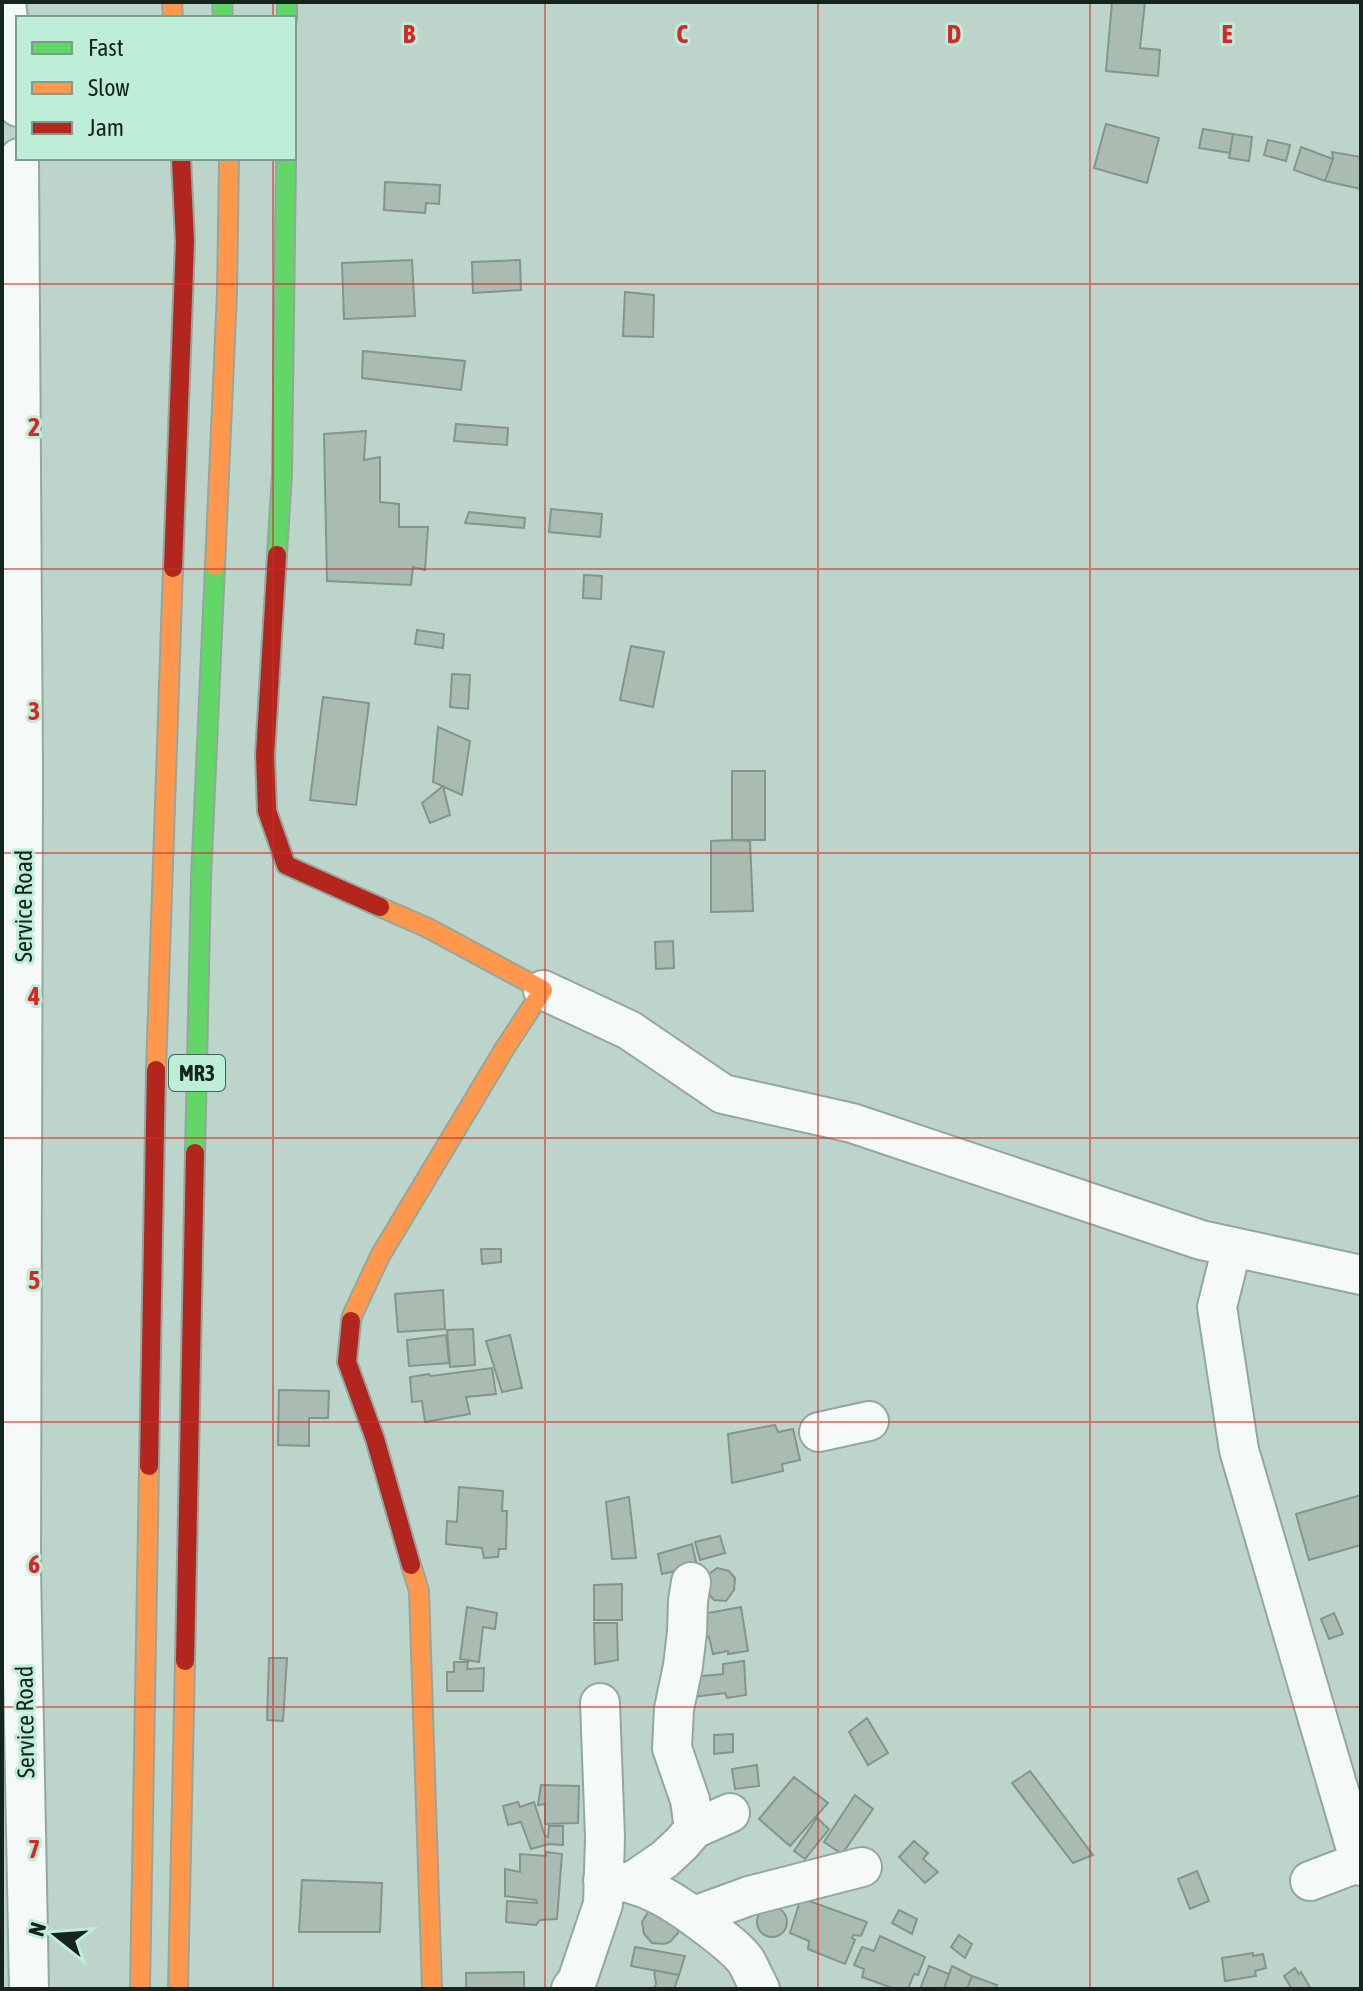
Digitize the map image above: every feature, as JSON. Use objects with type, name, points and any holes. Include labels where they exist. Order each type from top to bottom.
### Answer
[{"type":"main road","name":"MR3","points":[[140,1989],[156,1048],[185,242],[181,160]]},
{"type":"main road","name":"MR3","points":[[178,1989],[201,878],[227,309],[229,160]]},
{"type":"main road","points":[[286,160],[282,474],[265,755],[267,811],[286,865],[428,928],[543,990],[380,1256],[352,1316],[347,1362],[375,1439],[419,1591],[432,1989]]},
{"type":"street","points":[[6,2],[16,90]]},
{"type":"street","name":"Service Road","points":[[19,160],[23,756],[20,1967]]},
{"type":"street","points":[[543,990],[629,1030],[723,1094],[852,1123],[1201,1240],[1361,1275]]},
{"type":"street","points":[[1232,1247],[1217,1307],[1239,1450],[1360,1864],[1310,1881]]},
{"type":"street","points":[[819,1432],[869,1421]]},
{"type":"street","points":[[691,1582],[683,1666],[674,1709],[672,1748],[690,1800],[694,1829]]},
{"type":"street","points":[[600,1703],[605,1837],[617,1882]]},
{"type":"street","points":[[571,1989],[577,1981],[603,1904],[617,1882],[665,1859],[694,1829],[730,1813]]},
{"type":"street","points":[[694,1916],[749,1896],[862,1867]]},
{"type":"street","points":[[617,1882],[668,1899],[694,1916],[732,1946],[746,1962],[760,1989]]},
{"type":"building","points":[[1112,2],[1145,2],[1140,48],[1160,50],[1158,76],[1106,71]]},
{"type":"building","points":[[1106,124],[1159,138],[1147,183],[1094,168]]},
{"type":"building","points":[[1203,129],[1233,134],[1230,153],[1199,148]]},
{"type":"building","points":[[1233,134],[1252,137],[1249,161],[1229,158]]},
{"type":"building","points":[[1268,140],[1290,145],[1286,161],[1264,155]]},
{"type":"building","points":[[1301,147],[1333,159],[1325,181],[1294,170]]},
{"type":"building","points":[[1332,152],[1361,157],[1361,189],[1325,181],[1333,159]]},
{"type":"building","points":[[385,182],[440,185],[439,204],[426,203],[425,213],[384,210]]},
{"type":"building","points":[[412,260],[415,316],[344,319],[342,263]]},
{"type":"building","points":[[520,260],[521,290],[473,293],[472,262]]},
{"type":"building","points":[[625,292],[654,295],[653,337],[623,336]]},
{"type":"building","points":[[363,351],[465,361],[461,390],[362,378]]},
{"type":"building","points":[[456,424],[508,428],[507,445],[454,441]]},
{"type":"building","points":[[366,431],[364,460],[380,457],[380,502],[399,504],[399,527],[428,527],[425,570],[413,567],[411,585],[327,581],[324,434]]},
{"type":"building","points":[[551,509],[602,514],[600,537],[549,532]]},
{"type":"building","points":[[469,512],[525,518],[524,528],[465,523]]},
{"type":"building","points":[[584,575],[602,576],[601,599],[583,598]]},
{"type":"building","points":[[417,630],[444,634],[443,648],[415,644]]},
{"type":"building","points":[[631,646],[664,652],[653,707],[620,700]]},
{"type":"building","points":[[452,674],[470,675],[468,709],[450,707]]},
{"type":"building","points":[[323,697],[369,703],[356,805],[310,800]]},
{"type":"building","points":[[438,727],[470,741],[462,795],[433,782]]},
{"type":"building","points":[[732,771],[765,771],[765,840],[732,840]]},
{"type":"building","points":[[443,786],[450,815],[430,823],[422,803]]},
{"type":"building","points":[[711,841],[750,841],[753,911],[711,912]]},
{"type":"building","points":[[673,941],[674,968],[656,969],[655,942]]},
{"type":"building","points":[[481,1249],[501,1249],[501,1262],[482,1264]]},
{"type":"building","points":[[443,1290],[445,1329],[398,1332],[395,1294]]},
{"type":"building","points":[[473,1329],[475,1365],[450,1367],[447,1330]]},
{"type":"building","points":[[446,1335],[449,1363],[409,1366],[407,1340]]},
{"type":"building","points":[[510,1335],[522,1388],[502,1392],[486,1341]]},
{"type":"building","points":[[492,1368],[496,1394],[466,1397],[470,1414],[425,1422],[422,1401],[412,1402],[410,1377]]},
{"type":"building","points":[[279,1390],[329,1391],[328,1418],[309,1418],[309,1446],[278,1445]]},
{"type":"building","points":[[775,1425],[778,1432],[793,1429],[800,1460],[782,1464],[783,1471],[732,1483],[728,1434]]},
{"type":"building","points":[[459,1487],[503,1491],[502,1511],[507,1511],[506,1549],[499,1549],[498,1557],[484,1558],[482,1548],[446,1544],[447,1521],[457,1522]]},
{"type":"building","points":[[1361,1495],[1361,1545],[1309,1560],[1296,1514]]},
{"type":"building","points":[[629,1497],[636,1558],[612,1559],[606,1502]]},
{"type":"building","points":[[720,1536],[725,1553],[700,1560],[695,1542]]},
{"type":"building","points":[[692,1544],[697,1566],[662,1574],[658,1554]]},
{"type":"building","points":[[717,1568],[729,1571],[735,1578],[734,1590],[726,1601],[714,1600],[704,1589],[705,1577]]},
{"type":"building","points":[[622,1584],[622,1620],[594,1620],[594,1585]]},
{"type":"building","points":[[467,1607],[497,1613],[495,1629],[483,1627],[479,1662],[460,1659]]},
{"type":"building","points":[[741,1607],[748,1651],[713,1654],[709,1637],[696,1639],[692,1616]]},
{"type":"building","points":[[1334,1613],[1343,1634],[1329,1639],[1321,1619]]},
{"type":"building","points":[[594,1623],[617,1623],[618,1660],[595,1664]]},
{"type":"building","points":[[269,1658],[287,1658],[283,1721],[267,1720]]},
{"type":"building","points":[[744,1661],[746,1695],[727,1698],[725,1693],[692,1697],[692,1677],[723,1674],[723,1664]]},
{"type":"building","points":[[454,1662],[468,1662],[467,1669],[484,1668],[483,1691],[447,1691],[447,1672],[454,1672]]},
{"type":"building","points":[[867,1718],[888,1753],[868,1765],[849,1732]]},
{"type":"building","points":[[733,1734],[733,1752],[714,1754],[714,1735]]},
{"type":"building","points":[[757,1765],[759,1786],[735,1789],[732,1769]]},
{"type":"building","points":[[1030,1771],[1093,1855],[1073,1863],[1012,1783]]},
{"type":"building","points":[[794,1777],[828,1803],[790,1846],[759,1819]]},
{"type":"building","points":[[541,1785],[579,1786],[578,1823],[545,1824],[545,1804],[538,1805]]},
{"type":"building","points":[[855,1795],[873,1809],[842,1854],[824,1842]]},
{"type":"building","points":[[518,1802],[520,1807],[534,1802],[545,1836],[548,1837],[549,1826],[563,1826],[563,1845],[549,1844],[531,1849],[521,1822],[508,1825],[503,1806]]},
{"type":"building","points":[[817,1818],[829,1829],[805,1859],[794,1851]]},
{"type":"building","points":[[914,1841],[928,1853],[923,1859],[938,1872],[925,1883],[899,1857]]},
{"type":"building","points":[[546,1852],[562,1854],[557,1919],[540,1920],[536,1925],[506,1922],[507,1901],[537,1903],[536,1900],[505,1896],[505,1869],[520,1872],[520,1854],[546,1856]]},
{"type":"building","points":[[1197,1871],[1209,1901],[1190,1909],[1178,1879]]},
{"type":"building","points":[[302,1880],[382,1883],[380,1932],[299,1932]]},
{"type":"building","points":[[801,1898],[867,1922],[861,1936],[853,1935],[855,1940],[845,1964],[808,1949],[809,1941],[790,1933]]},
{"type":"building","points":[[772,1907],[782,1912],[787,1922],[782,1932],[772,1937],[762,1932],[757,1922],[762,1912]]},
{"type":"building","points":[[653,1909],[679,1926],[678,1933],[670,1942],[652,1943],[644,1934],[642,1922]]},
{"type":"building","points":[[899,1910],[917,1919],[912,1934],[892,1923]]},
{"type":"building","points":[[959,1935],[972,1944],[965,1958],[951,1947]]},
{"type":"building","points":[[880,1936],[925,1957],[908,1989],[895,1989],[862,1977],[864,1969],[854,1965],[862,1947],[874,1951]]},
{"type":"building","points":[[635,1947],[685,1956],[679,1975],[631,1966]]},
{"type":"building","points":[[1253,1953],[1253,1956],[1263,1954],[1266,1968],[1255,1971],[1256,1976],[1225,1981],[1222,1958]]},
{"type":"building","points":[[929,1966],[949,1974],[944,1989],[920,1989]]},
{"type":"building","points":[[952,1966],[972,1976],[967,1989],[944,1989]]},
{"type":"building","points":[[1295,1968],[1311,1989],[1292,1989],[1284,1976]]},
{"type":"building","points":[[654,1970],[679,1975],[674,1989],[654,1989]]},
{"type":"building","points":[[524,1972],[524,1989],[466,1989],[466,1973]]},
{"type":"building","points":[[972,1976],[997,1985],[995,1989],[967,1989]]},
{"type":"traffic: fast","points":[[222,2],[223,16]]},
{"type":"traffic: fast","points":[[287,2],[287,16]]},
{"type":"traffic: fast","points":[[277,555],[282,474],[286,160]]},
{"type":"traffic: fast","points":[[195,1153],[201,878],[215,566]]},
{"type":"traffic: slow","points":[[172,2],[173,16]]},
{"type":"traffic: slow","points":[[215,566],[227,293],[229,160]]},
{"type":"traffic: slow","points":[[156,1070],[173,568]]},
{"type":"traffic: slow","points":[[351,1321],[380,1256],[543,990],[428,928],[380,907]]},
{"type":"traffic: slow","points":[[140,1989],[149,1466]]},
{"type":"traffic: slow","points":[[411,1565],[419,1591],[432,1989]]},
{"type":"traffic: slow","points":[[178,1989],[185,1661]]},
{"type":"traffic: jam","points":[[173,568],[185,242],[181,160]]},
{"type":"traffic: jam","points":[[277,555],[265,755],[267,811],[286,865],[380,907]]},
{"type":"traffic: jam","points":[[149,1466],[156,1070]]},
{"type":"traffic: jam","points":[[185,1661],[195,1153]]},
{"type":"traffic: jam","points":[[351,1321],[347,1362],[375,1439],[411,1565]]}]
